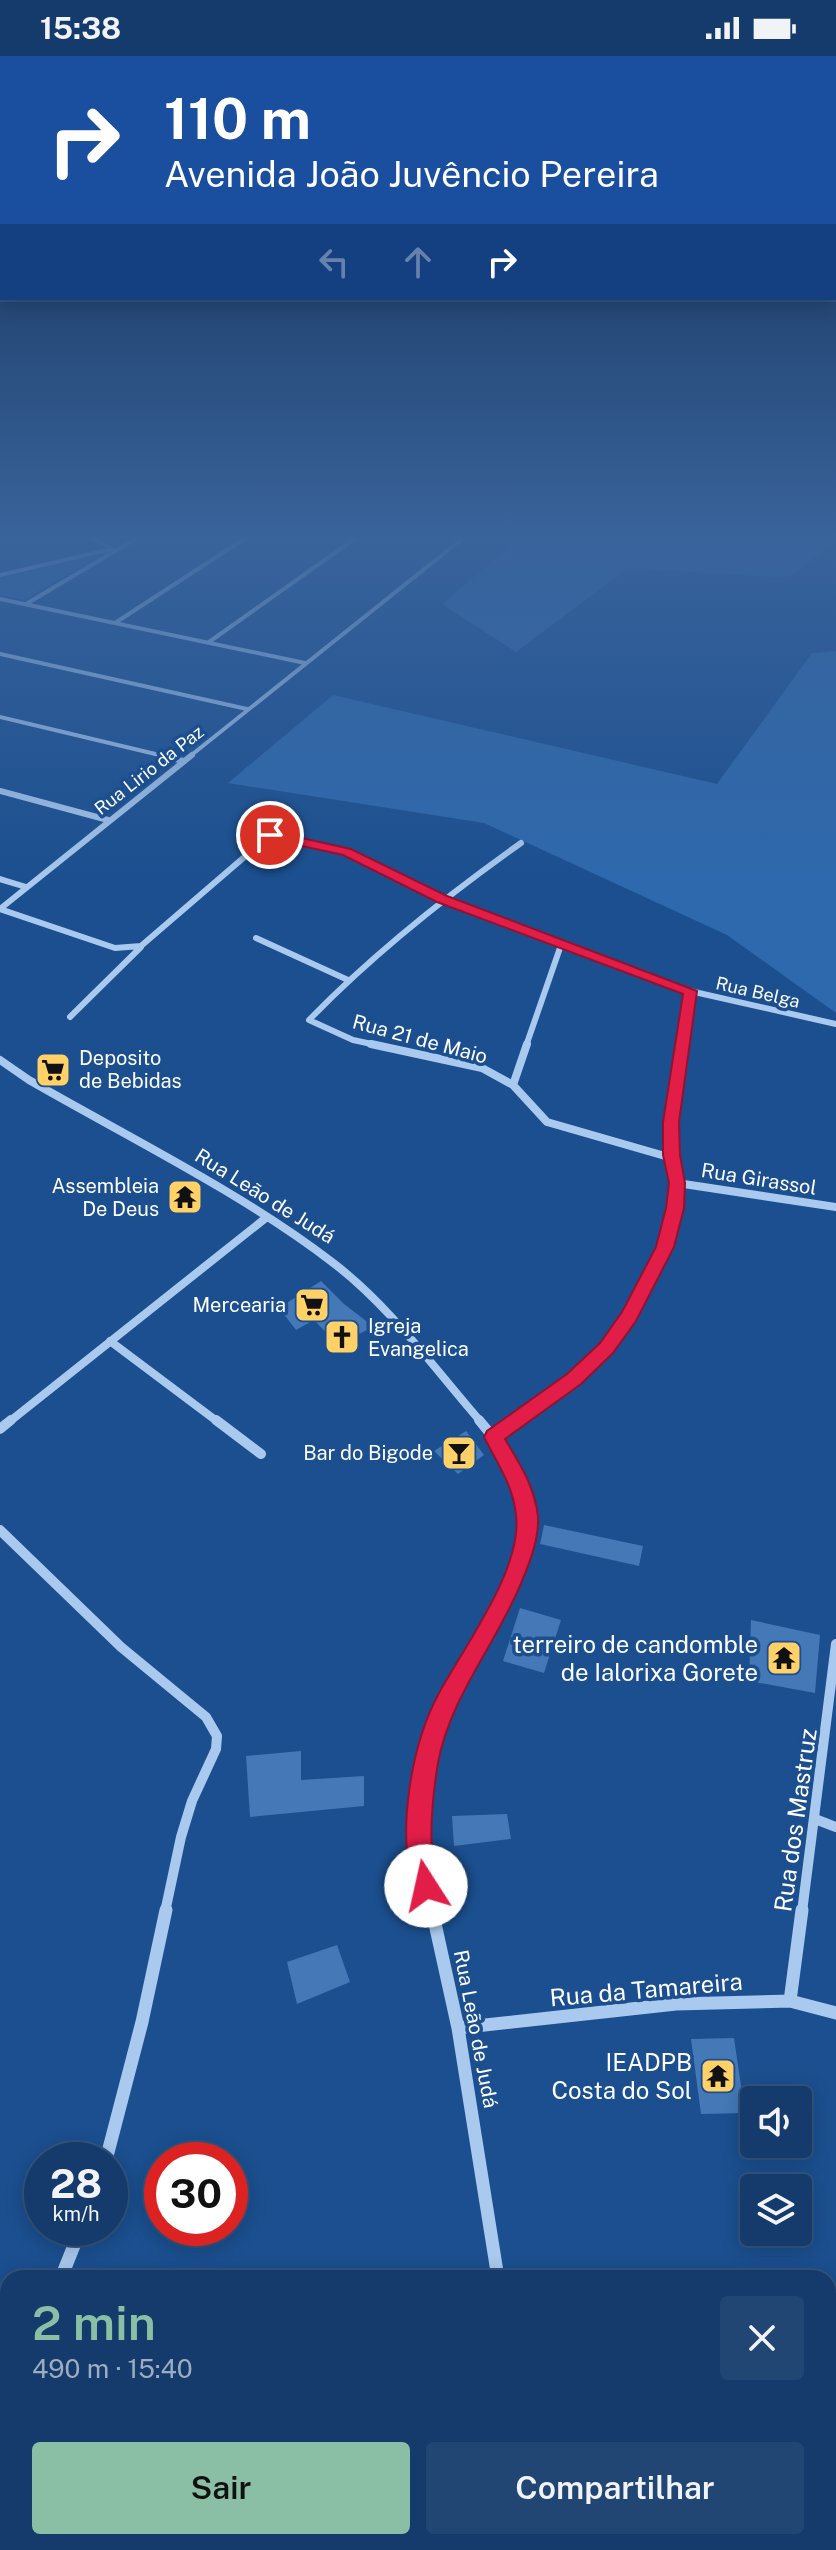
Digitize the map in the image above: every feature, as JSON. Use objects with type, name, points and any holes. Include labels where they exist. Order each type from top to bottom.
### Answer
[{"type":"street","points":[[252,651],[305,663]]},
{"type":"street","name":"Rua Lirio da Paz","points":[[0,909],[320,651]]},
{"type":"street","points":[[0,654],[247,709]]},
{"type":"street","points":[[0,717],[183,761]]},
{"type":"street","points":[[0,791],[108,820]]},
{"type":"street","name":"Rua Belga","points":[[141,946],[270,835],[347,852],[442,899],[690,991],[836,1024]]},
{"type":"street","name":"Rua 21 de Maio","points":[[513,1085],[482,1068],[353,1040],[309,1020],[348,980],[442,899],[521,843]]},
{"type":"street","points":[[0,879],[26,887]]},
{"type":"street","points":[[0,909],[115,948],[141,946]]},
{"type":"street","points":[[256,938],[348,980]]},
{"type":"street","points":[[561,945],[513,1085],[547,1122],[672,1158]]},
{"type":"street","points":[[70,1017],[141,946]]},
{"type":"street","points":[[494,1437],[574,1379],[607,1348],[629,1316],[665,1247],[675,1208],[677,1183],[672,1158],[671,1122],[690,991]]},
{"type":"street","name":"Rua Leão de Judá","points":[[0,1060],[29,1080],[267,1217],[334,1263],[378,1306],[494,1437],[519,1480],[527,1518],[522,1555],[500,1608],[446,1703],[427,1760],[419,1810],[420,1857],[458,2028],[497,2270]]},
{"type":"street","name":"Rua Girassol","points":[[677,1183],[836,1207]]},
{"type":"street","points":[[1,1425],[267,1217]]},
{"type":"street","points":[[110,1341],[261,1454]]},
{"type":"street","points":[[0,1530],[121,1647],[206,1717],[217,1736],[216,1749],[192,1801],[181,1837],[149,1993],[111,2142]]},
{"type":"street","name":"Rua dos Mastruz","points":[[790,2001],[836,1644]]},
{"type":"street","points":[[815,1819],[836,1827]]},
{"type":"street","name":"Rua da Tamareira","points":[[458,2028],[676,2004],[790,2001],[836,2013]]},
{"type":"street","points":[[64,2270],[74,2246]]},
{"type":"shaded area","points":[[836,651],[836,1013],[727,935],[484,823],[228,783],[333,695],[717,784],[812,653]]},
{"type":"building","points":[[321,1281],[374,1327],[337,1344],[314,1320],[296,1330],[279,1308]]},
{"type":"building","name":"Bar do Bigode","points":[[466,1431],[484,1455],[458,1474],[434,1451]]},
{"type":"building","points":[[544,1525],[643,1546],[639,1566],[540,1544]]},
{"type":"building","points":[[520,1608],[561,1620],[544,1673],[503,1661]]},
{"type":"building","name":"terreiro de candomble de Ialorixa Gorete","points":[[751,1620],[820,1635],[815,1693],[749,1681]]},
{"type":"building","points":[[301,1751],[301,1780],[364,1776],[364,1806],[250,1817],[246,1756]]},
{"type":"building","points":[[507,1814],[511,1839],[454,1846],[452,1816]]},
{"type":"building","points":[[337,1945],[350,1982],[297,2004],[287,1962]]},
{"type":"building","name":"IEADPB Costa do Sol","points":[[734,2038],[741,2086],[740,2113],[701,2114],[691,2039]]},
{"type":"place","name":"Deposito de Bebidas","points":[[53,1070]]},
{"type":"place","name":"Assembleia De Deus","points":[[185,1197]]},
{"type":"place","name":"Mercearia","points":[[312,1305]]},
{"type":"place","name":"Igreja Evangelica","points":[[342,1337]]},
{"type":"place","name":"Bar do Bigode","points":[[459,1453]]},
{"type":"place","name":"terreiro de candomble de Ialorixa Gorete","points":[[784,1658]]},
{"type":"place","name":"IEADPB Costa do Sol","points":[[718,2076]]},
{"type":"route","points":[[270,835],[347,852],[442,899],[690,991],[671,1122],[671,1155],[677,1183],[675,1208],[665,1247],[629,1316],[607,1348],[574,1379],[494,1437],[519,1480],[527,1518],[525,1537],[522,1555],[500,1608],[446,1703],[427,1760],[419,1810],[420,1857],[426,1886]]}]
